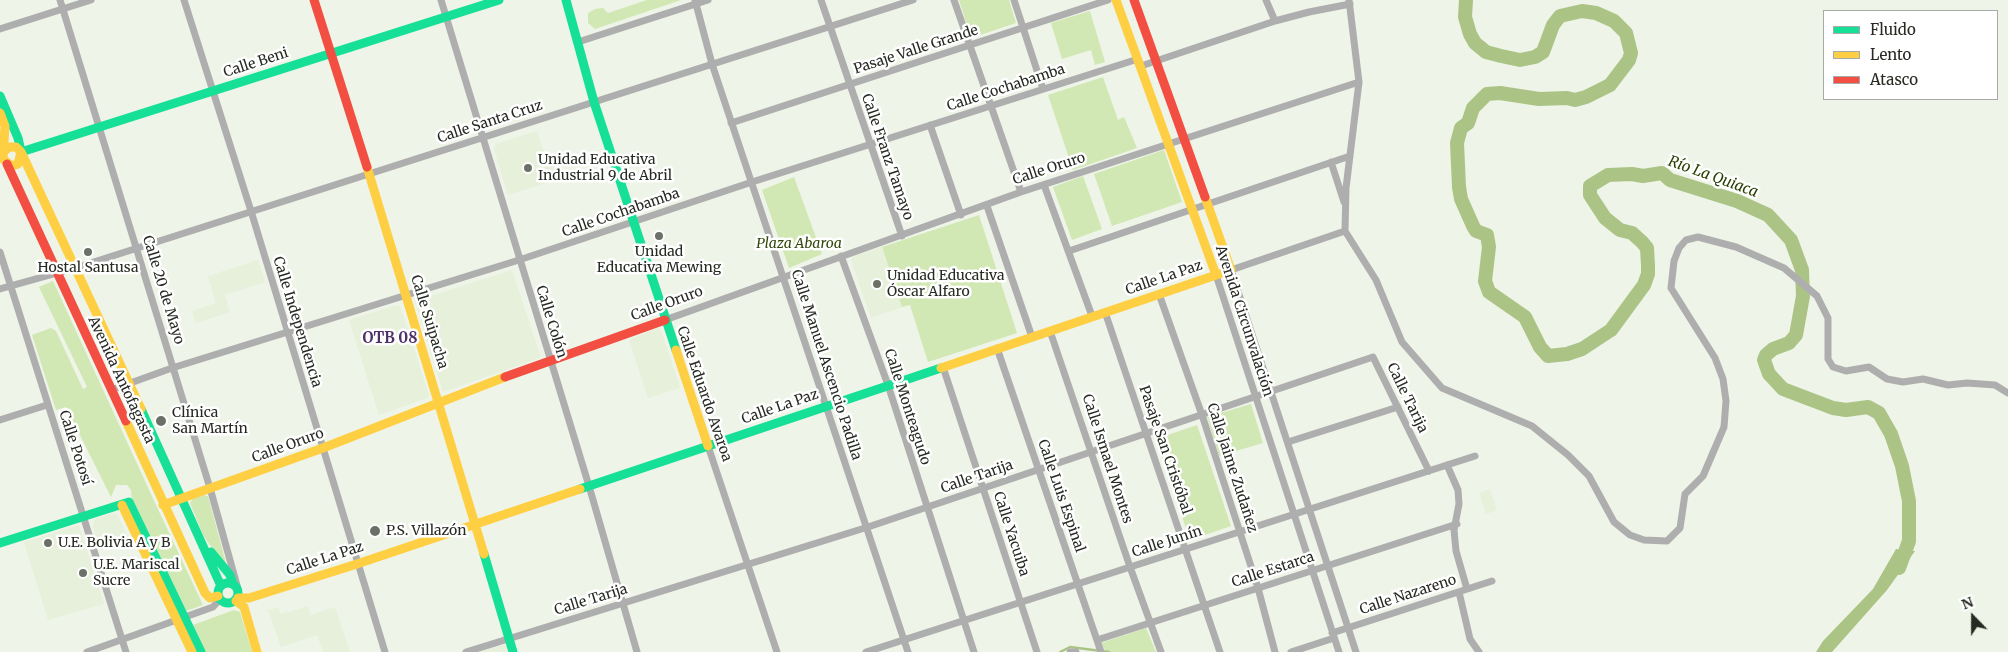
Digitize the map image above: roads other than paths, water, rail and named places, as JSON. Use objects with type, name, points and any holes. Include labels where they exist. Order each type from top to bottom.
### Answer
[{"type":"main road","name":"Calle Suipacha","points":[[314,0],[367,174],[407,295],[513,652]]},
{"type":"main road","name":"Calle Beni","points":[[21,152],[498,0]]},
{"type":"main road","name":"Calle Eduardo Avaroa","points":[[566,0],[594,102],[632,222],[708,446]]},
{"type":"main road","name":"Avenida Circunvalación","points":[[1116,0],[1216,275]]},
{"type":"main road","name":"Avenida Circunvalación","points":[[1134,0],[1231,270]]},
{"type":"main road","name":"Avenida Antofagasta","points":[[0,96],[18,138],[21,152],[202,540],[221,586]]},
{"type":"main road","name":"Avenida Antofagasta","points":[[0,113],[5,126],[3,159],[205,593],[210,598],[219,598]]},
{"type":"main road","points":[[13,146],[21,152],[18,164],[12,166],[3,159],[13,146]]},
{"type":"main road","name":"Calle La Paz","points":[[236,593],[249,598],[357,564],[1231,270]]},
{"type":"main road","name":"Calle Oruro","points":[[163,505],[323,448],[550,360],[665,320]]},
{"type":"main road","points":[[0,544],[126,504],[181,618],[201,652]]},
{"type":"main road","points":[[202,540],[230,575],[236,593]]},
{"type":"main road","points":[[227,583],[236,593],[229,604],[219,598],[221,586],[227,583]]},
{"type":"main road","name":"Calle 20 de Mayo","points":[[236,593],[244,607],[257,652]]},
{"type":"main road","points":[[181,618],[192,652]]},
{"type":"street","name":"Calle 20 de Mayo","points":[[60,0],[210,488],[236,593]]},
{"type":"street","points":[[0,29],[91,0]]},
{"type":"street","name":"Calle Independencia","points":[[184,0],[251,211],[385,652]]},
{"type":"street","name":"Calle Colón","points":[[441,0],[589,486],[637,652]]},
{"type":"street","points":[[578,42],[696,2],[708,0]]},
{"type":"street","name":"Calle Franz Tamayo","points":[[821,0],[902,236]]},
{"type":"street","name":"Calle Santa Cruz","points":[[0,289],[75,268],[913,0]]},
{"type":"street","points":[[954,0],[1021,192]]},
{"type":"street","points":[[1014,0],[1043,89]]},
{"type":"street","name":"Pasaje Valle Grande","points":[[731,123],[1108,0]]},
{"type":"street","points":[[1266,0],[1276,21]]},
{"type":"street","name":"Calle Manuel Ascencio Padilla","points":[[696,2],[712,64],[731,123],[868,527],[908,652]]},
{"type":"street","points":[[1349,2],[1359,82],[1350,156],[1345,231],[1372,274],[1402,342],[1442,388],[1532,426],[1568,454],[1589,476],[1614,522],[1630,535],[1644,540],[1667,541],[1680,528],[1685,494],[1703,476],[1724,427],[1726,401],[1724,379],[1715,358],[1671,288],[1674,261],[1679,248],[1686,240],[1698,237],[1736,247],[1784,268],[1817,296],[1828,318],[1828,360],[1834,368],[1846,371],[1869,367],[1887,379],[1903,382],[1923,378],[1948,385],[1967,383],[1995,385],[2008,394]]},
{"type":"street","name":"Calle Cochabamba","points":[[111,390],[172,368],[519,260],[752,182],[1043,89],[1140,63],[1157,61],[1276,21],[1349,2]]},
{"type":"street","name":"Calle Oruro","points":[[665,320],[1044,184],[1359,82]]},
{"type":"street","points":[[930,125],[961,215]]},
{"type":"street","points":[[1069,251],[1350,156]]},
{"type":"street","points":[[1331,162],[1346,207]]},
{"type":"street","points":[[1044,184],[1092,316]]},
{"type":"street","points":[[986,206],[1032,337]]},
{"type":"street","points":[[1231,270],[1345,231]]},
{"type":"street","name":"Calle Potosí","points":[[0,252],[126,652]]},
{"type":"street","name":"Calle Monteagudo","points":[[841,256],[888,385],[974,652]]},
{"type":"street","name":"Avenida Circunvalación","points":[[1231,270],[1311,509],[1356,652]]},
{"type":"street","name":"Avenida Circunvalación","points":[[1216,275],[1293,515],[1340,652]]},
{"type":"street","name":"Calle Jaime Zudañez","points":[[1158,294],[1202,415],[1258,588],[1275,652]]},
{"type":"street","name":"Pasaje San Cristóbal","points":[[1105,312],[1220,652]]},
{"type":"street","name":"Calle Ismael Montes","points":[[1050,330],[1130,567],[1161,652]]},
{"type":"street","name":"Calle Luis Espinal","points":[[997,348],[1101,652]]},
{"type":"street","name":"Calle Tarija","points":[[466,652],[927,508],[1373,357],[1429,471]]},
{"type":"street","name":"Calle Yacuiba","points":[[943,367],[1037,652]]},
{"type":"street","points":[[0,420],[47,405]]},
{"type":"street","points":[[1288,442],[1398,407]]},
{"type":"street","name":"Calle Eduardo Avaroa","points":[[708,446],[746,566],[777,652]]},
{"type":"street","name":"Calle Junín","points":[[866,652],[1475,456]]},
{"type":"street","points":[[1447,465],[1458,490],[1457,524],[1454,530],[1456,551],[1467,589]]},
{"type":"street","name":"Calle Estarca","points":[[1097,640],[1457,524]]},
{"type":"street","name":"Calle Nazareno","points":[[1291,652],[1333,636],[1348,627],[1492,581]]},
{"type":"street","points":[[1458,592],[1470,639],[1479,652]]},
{"type":"street","points":[[87,652],[213,607],[219,598]]},
{"type":"waterway","name":"Río La Quiaca","points":[[1466,0],[1465,17],[1470,34],[1475,43],[1486,52],[1520,60],[1535,57],[1543,52],[1553,25],[1560,16],[1582,11],[1596,13],[1614,21],[1626,33],[1631,53],[1629,60],[1610,85],[1586,97],[1575,100],[1567,98],[1539,99],[1500,93],[1487,94],[1473,108],[1468,123],[1461,128],[1457,143],[1461,199],[1476,231],[1487,235],[1489,247],[1485,281],[1489,292],[1525,317],[1540,347],[1548,356],[1567,354],[1582,349],[1611,330],[1644,285],[1648,274],[1648,265],[1647,248],[1632,233],[1620,230],[1605,218],[1590,195],[1590,186],[1608,175],[1632,174],[1643,176],[1662,173],[1670,180],[1737,201],[1768,215],[1791,240],[1802,270],[1803,296],[1796,335],[1789,343],[1773,349],[1766,355],[1764,360],[1769,374],[1783,389],[1833,408],[1846,410],[1868,407],[1879,413],[1891,434],[1902,466],[1909,501],[1909,541],[1899,568]]},
{"type":"waterway","points":[[1060,652],[1070,647],[1109,652]]},
{"type":"place","name":"Unidad Educativa Industrial 9 de Abril","points":[[528,168]]},
{"type":"place","name":"Unidad Educativa Mewing","points":[[659,236]]},
{"type":"place","name":"Hostal Santusa","points":[[88,252]]},
{"type":"place","name":"Unidad Educativa Óscar Alfaro","points":[[877,284]]},
{"type":"place","name":"Clínica San Martín","points":[[161,421]]},
{"type":"place","name":"P.S. Villazón","points":[[375,531]]},
{"type":"place","name":"U.E. Bolivia A y B","points":[[48,543]]},
{"type":"place","name":"U.E. Mariscal Sucre","points":[[83,573]]},
{"type":"district","name":"OTB 08","points":[[390,339]]},
{"type":"park label","name":"Plaza Abaroa","points":[[799,244]]}]
